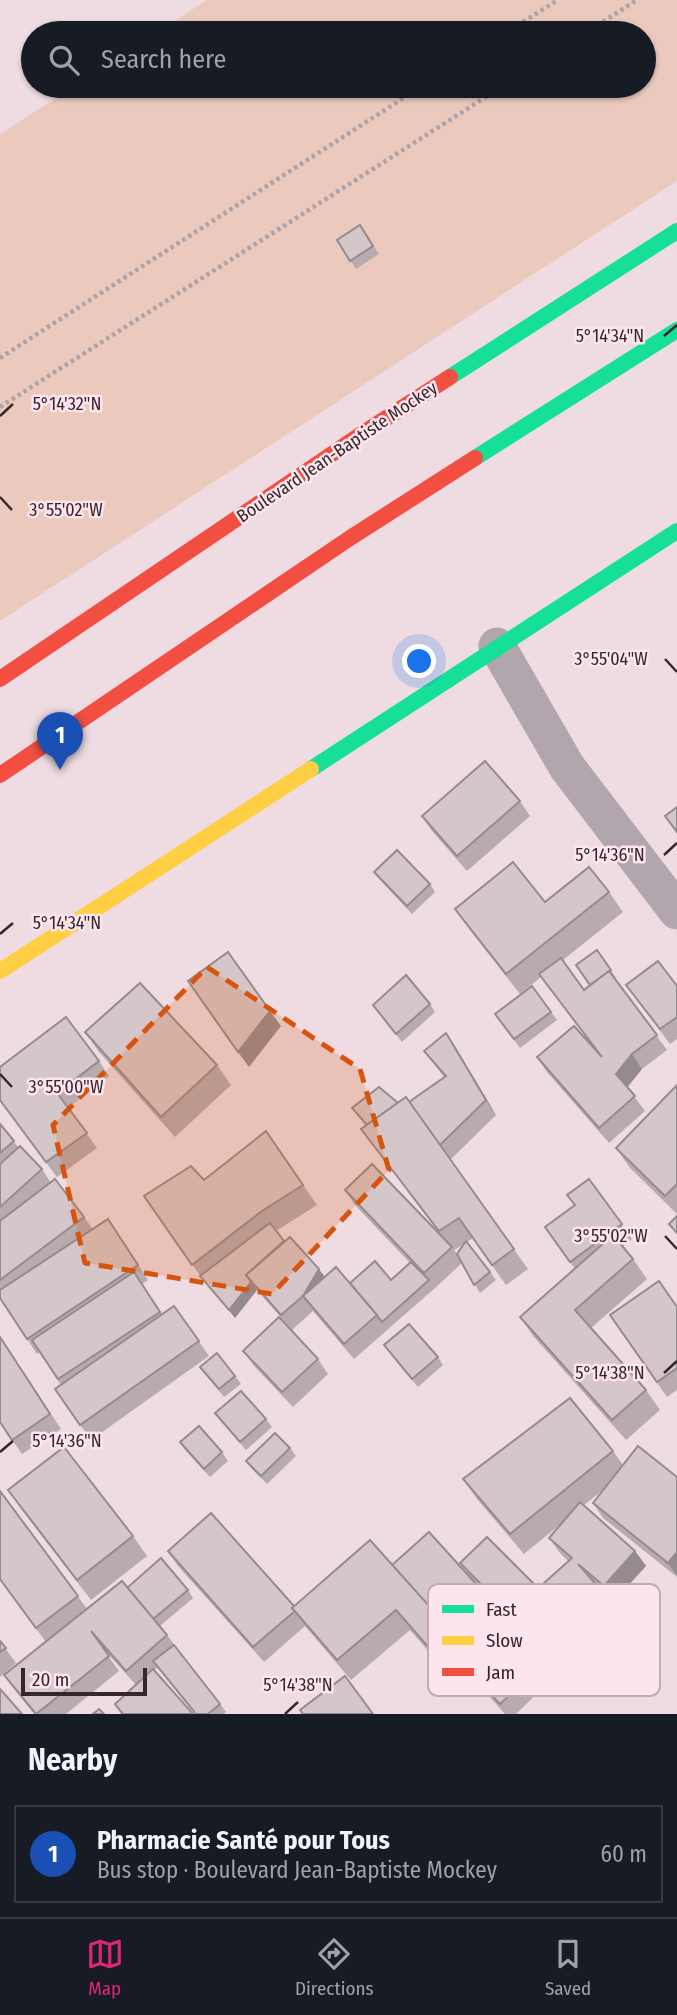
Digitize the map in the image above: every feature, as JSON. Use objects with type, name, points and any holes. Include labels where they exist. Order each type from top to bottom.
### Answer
[{"type":"main road","name":"Boulevard Jean-Baptiste Mockey","points":[[0,679],[357,437],[677,231]]},
{"type":"main road","points":[[0,775],[350,538],[677,330]]},
{"type":"main road","points":[[0,971],[677,531]]},
{"type":"street","points":[[497,646],[567,767],[677,911]]},
{"type":"path","points":[[524,21],[558,0]]},
{"type":"path","points":[[604,21],[637,0]]},
{"type":"path","points":[[0,358],[403,98]]},
{"type":"path","points":[[0,407],[484,98]]},
{"type":"highlighted area","points":[[207,967],[360,1069],[389,1170],[272,1294],[85,1263],[53,1125]]},
{"type":"shaded area","points":[[207,0],[677,0],[677,181],[0,621],[0,134],[56,98],[656,98],[656,21],[175,21]]},
{"type":"building","points":[[360,225],[373,246],[350,261],[337,240]]},
{"type":"building","points":[[485,761],[520,801],[457,856],[422,816]]},
{"type":"building","points":[[677,807],[677,832],[665,816]]},
{"type":"building","points":[[397,850],[430,884],[407,906],[374,872]]},
{"type":"building","points":[[513,862],[545,902],[589,867],[609,892],[506,974],[455,909]]},
{"type":"building","points":[[597,950],[611,970],[590,985],[576,965]]},
{"type":"building","points":[[228,952],[270,1011],[238,1052],[188,981]]},
{"type":"building","points":[[561,958],[584,990],[609,971],[657,1035],[632,1054],[616,1074],[635,1096],[599,1128],[537,1057],[574,1026],[602,1057],[539,974]]},
{"type":"building","points":[[658,961],[677,986],[677,1017],[660,1029],[626,985]]},
{"type":"building","points":[[406,975],[430,1004],[396,1034],[373,1005]]},
{"type":"building","points":[[140,983],[217,1065],[161,1117],[85,1032]]},
{"type":"building","points":[[532,986],[551,1012],[514,1039],[495,1014]]},
{"type":"building","points":[[66,1017],[99,1061],[57,1093],[87,1133],[46,1162],[0,1100],[0,1067]]},
{"type":"building","points":[[446,1033],[486,1100],[440,1145],[409,1102],[446,1076],[424,1051]]},
{"type":"building","points":[[677,1085],[677,1184],[665,1196],[616,1148]]},
{"type":"building","points":[[379,1087],[398,1103],[367,1125],[352,1108]]},
{"type":"building","points":[[406,1097],[514,1249],[492,1265],[459,1218],[439,1231],[361,1129]]},
{"type":"building","points":[[0,1124],[14,1141],[0,1153]]},
{"type":"building","points":[[266,1131],[303,1185],[262,1211],[192,1265],[144,1196],[191,1166],[204,1180]]},
{"type":"building","points":[[20,1146],[42,1169],[0,1207],[0,1164]]},
{"type":"building","points":[[372,1164],[452,1247],[424,1273],[345,1190]]},
{"type":"building","points":[[55,1179],[84,1217],[0,1280],[0,1221]]},
{"type":"building","points":[[589,1179],[622,1224],[570,1262],[545,1227],[575,1205],[567,1195]]},
{"type":"building","points":[[677,1216],[677,1233],[669,1224]]},
{"type":"building","points":[[108,1219],[138,1265],[27,1339],[0,1298],[0,1290]]},
{"type":"building","points":[[270,1223],[284,1241],[246,1275],[251,1282],[229,1310],[200,1276]]},
{"type":"building","points":[[613,1235],[633,1259],[575,1310],[646,1390],[612,1420],[520,1317]]},
{"type":"building","points":[[290,1237],[319,1269],[303,1296],[281,1315],[246,1275]]},
{"type":"building","points":[[466,1241],[490,1272],[474,1285],[457,1254]]},
{"type":"building","points":[[375,1261],[391,1280],[411,1262],[429,1280],[382,1322],[350,1283]]},
{"type":"building","points":[[336,1267],[377,1315],[344,1344],[303,1296]]},
{"type":"building","points":[[134,1272],[160,1312],[58,1379],[32,1340]]},
{"type":"building","points":[[659,1281],[677,1307],[677,1368],[657,1382],[610,1315]]},
{"type":"building","points":[[174,1306],[199,1341],[80,1425],[55,1389]]},
{"type":"building","points":[[279,1317],[318,1359],[282,1392],[243,1351]]},
{"type":"building","points":[[409,1324],[438,1357],[412,1379],[384,1345]]},
{"type":"building","points":[[0,1337],[50,1414],[12,1440],[0,1422]]},
{"type":"building","points":[[217,1353],[235,1376],[219,1389],[200,1367]]},
{"type":"building","points":[[241,1391],[266,1419],[240,1442],[215,1413]]},
{"type":"building","points":[[570,1398],[613,1451],[510,1534],[463,1479]]},
{"type":"building","points":[[199,1426],[222,1452],[204,1469],[180,1442]]},
{"type":"building","points":[[275,1433],[290,1448],[261,1476],[246,1461]]},
{"type":"building","points":[[638,1446],[677,1477],[677,1552],[668,1563],[593,1503]]},
{"type":"building","points":[[64,1447],[133,1536],[77,1580],[8,1490]]},
{"type":"building","points":[[0,1491],[78,1596],[36,1628],[0,1579]]},
{"type":"building","points":[[580,1502],[635,1551],[606,1584],[602,1584],[578,1564],[596,1584],[543,1584],[572,1558],[549,1538]]},
{"type":"building","points":[[211,1513],[294,1606],[292,1608],[295,1611],[253,1647],[168,1551]]},
{"type":"building","points":[[429,1532],[476,1584],[428,1584],[428,1606],[392,1565]]},
{"type":"building","points":[[487,1537],[534,1584],[481,1584],[460,1563]]},
{"type":"building","points":[[370,1540],[428,1605],[428,1647],[396,1610],[337,1660],[292,1608]]},
{"type":"building","points":[[161,1558],[188,1590],[153,1619],[127,1588]]},
{"type":"building","points":[[122,1581],[167,1635],[126,1671],[91,1631],[109,1656],[36,1714],[4,1675]]},
{"type":"building","points":[[0,1641],[6,1648],[0,1652]]},
{"type":"building","points":[[174,1645],[220,1704],[208,1714],[196,1714],[153,1661]]},
{"type":"building","points":[[153,1669],[193,1714],[123,1714],[115,1704]]},
{"type":"building","points":[[345,1676],[373,1714],[303,1714],[300,1710]]},
{"type":"building","points":[[0,1689],[22,1714],[0,1714]]},
{"type":"building","points":[[492,1696],[509,1696],[500,1704]]},
{"type":"traffic: fast","points":[[450,377],[677,231]]},
{"type":"traffic: fast","points":[[475,458],[677,330]]},
{"type":"traffic: fast","points":[[311,769],[677,531]]},
{"type":"traffic: slow","points":[[0,971],[311,769]]},
{"type":"traffic: jam","points":[[0,679],[450,377]]},
{"type":"traffic: jam","points":[[0,775],[350,538],[475,458]]},
{"type":"place","name":"Pharmacie Santé pour Tous","points":[[60,770]]}]
